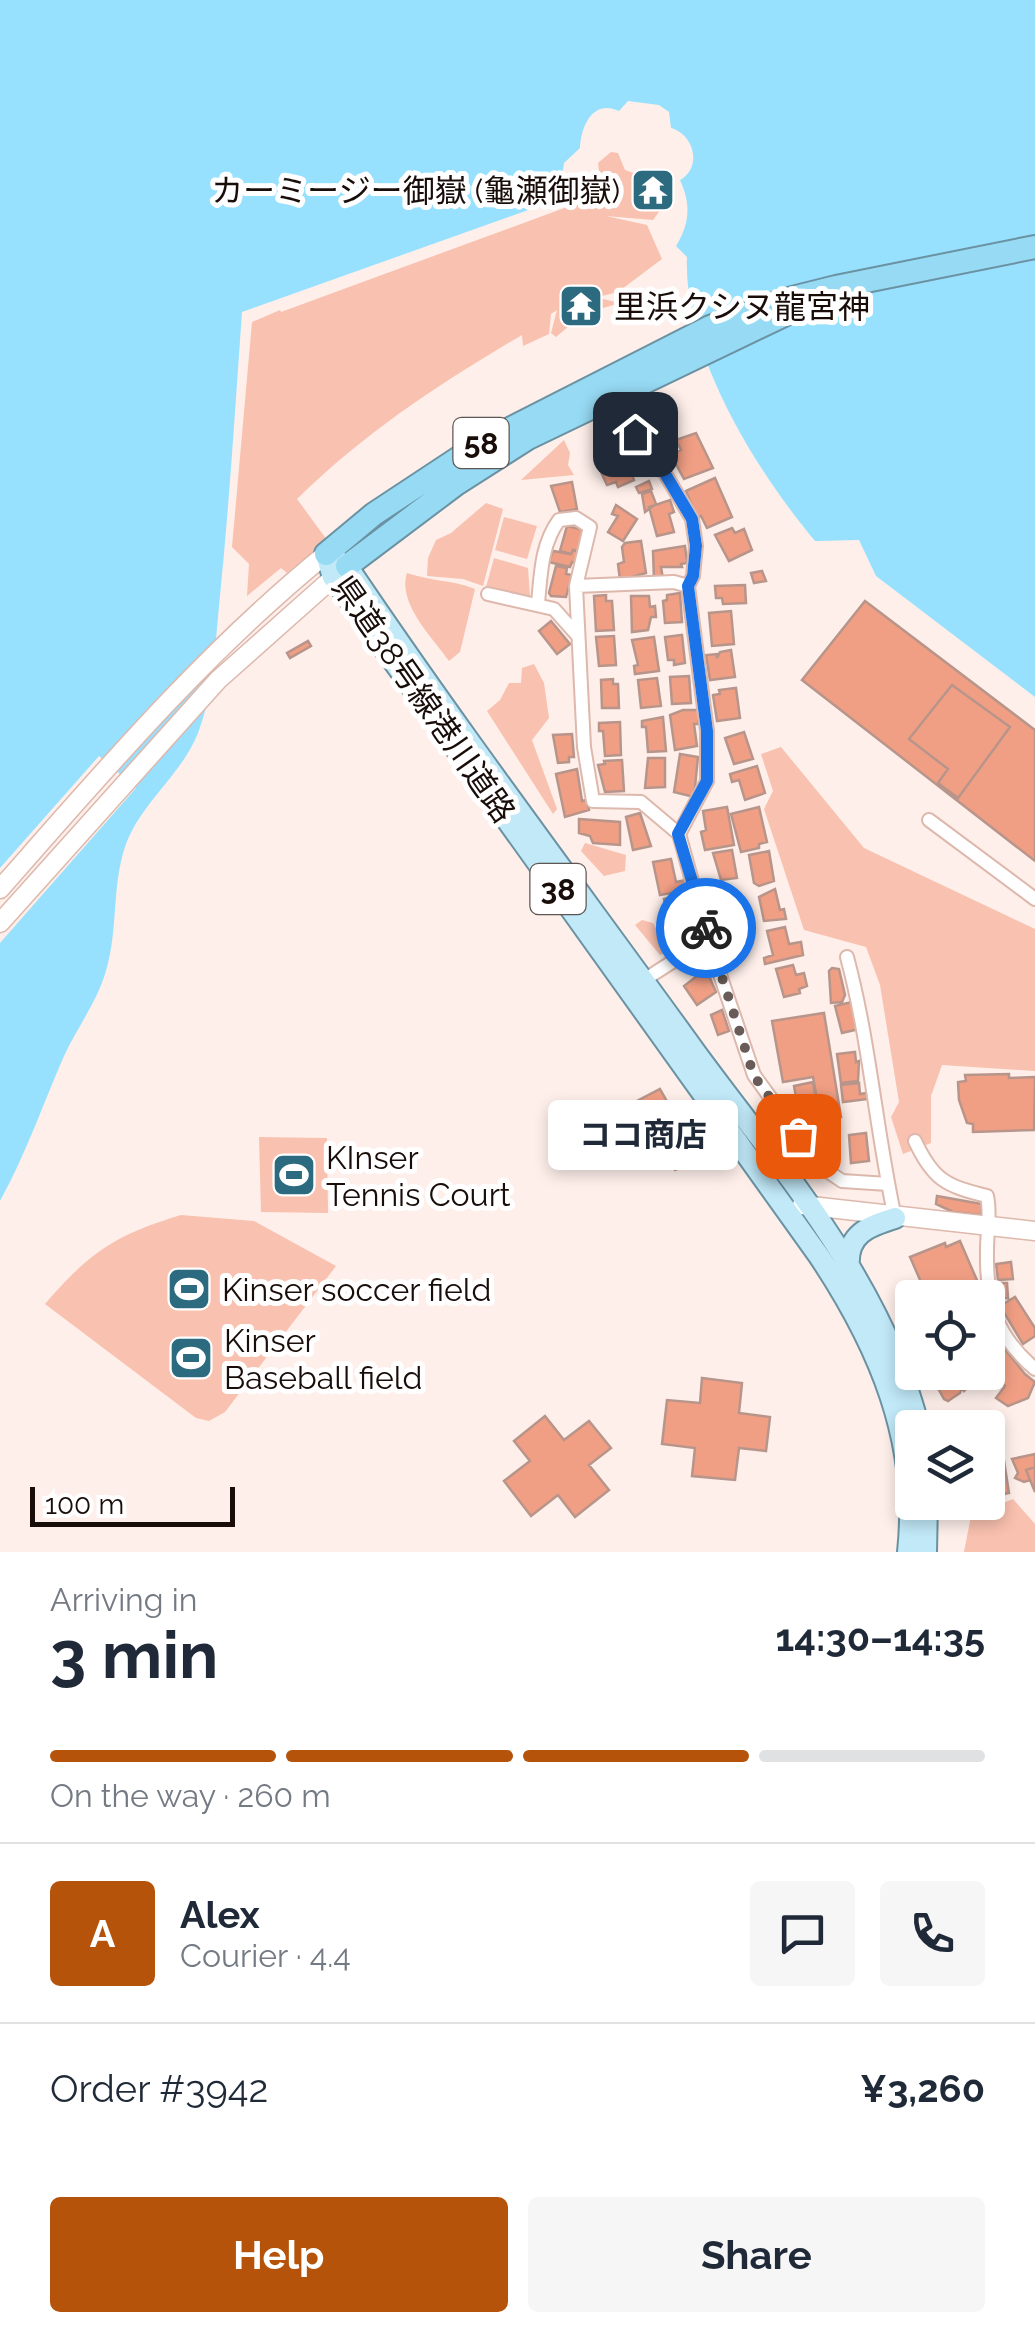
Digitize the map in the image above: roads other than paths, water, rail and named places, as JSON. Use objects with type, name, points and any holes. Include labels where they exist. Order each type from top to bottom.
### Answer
[{"type":"highway","name":"58","points":[[335,565],[492,460],[654,365],[710,327],[788,299],[972,257],[1035,247]]},
{"type":"main road","name":"県道38号線港川道路","points":[[335,565],[810,1206],[896,1351],[914,1410]]},
{"type":"main road","name":"県道38号線港川道路","points":[[335,565],[854,1310],[890,1389],[905,1447],[912,1497],[908,1552]]},
{"type":"main road","points":[[849,1267],[850,1247],[858,1234],[868,1226],[896,1218]]},
{"type":"main road","points":[[926,1552],[927,1520]]},
{"type":"street","points":[[635,434],[643,460],[664,472],[692,519],[696,546],[688,586],[707,731],[707,781],[678,834]]},
{"type":"street","points":[[538,603],[542,560],[550,534],[558,520],[576,518],[590,527],[576,586],[584,746],[593,801],[641,802],[678,834],[754,1076],[820,1166],[842,1181],[888,1184]]},
{"type":"street","points":[[0,890],[109,765],[218,650],[335,565]]},
{"type":"street","points":[[0,923],[218,680],[335,565]]},
{"type":"street","points":[[576,586],[674,582],[688,586]]},
{"type":"street","points":[[488,594],[554,609],[578,636]]},
{"type":"street","points":[[929,820],[1035,900]]},
{"type":"street","points":[[644,980],[708,938]]},
{"type":"street","points":[[847,957],[861,1010],[881,1155],[896,1218]]},
{"type":"street","points":[[915,1140],[923,1158],[945,1184],[987,1196],[992,1308],[1000,1331],[1035,1369]]},
{"type":"street","points":[[780,1203],[1035,1231]]},
{"type":"water","points":[[0,0],[1035,0],[1035,697],[876,576],[859,540],[815,541],[792,512],[727,408],[697,332],[687,257],[676,246],[686,221],[686,197],[680,180],[691,168],[690,144],[671,128],[669,112],[659,105],[628,101],[619,111],[610,108],[595,112],[586,123],[580,148],[564,163],[562,177],[573,194],[242,312],[216,638],[203,718],[182,763],[140,817],[125,847],[103,979],[0,1201]]},
{"type":"place","name":"カーミージー御嶽 (龜瀬御嶽)","points":[[653,190]]},
{"type":"place","name":"里浜クシヌ龍宮神","points":[[581,306]]},
{"type":"place","name":"ココ商店","points":[[798,1136]]},
{"type":"place","name":"KInser Tennis Court","points":[[294,1175]]},
{"type":"place","name":"Kinser soccer field","points":[[189,1289]]},
{"type":"place","name":"Kinser Baseball field","points":[[191,1358]]}]
